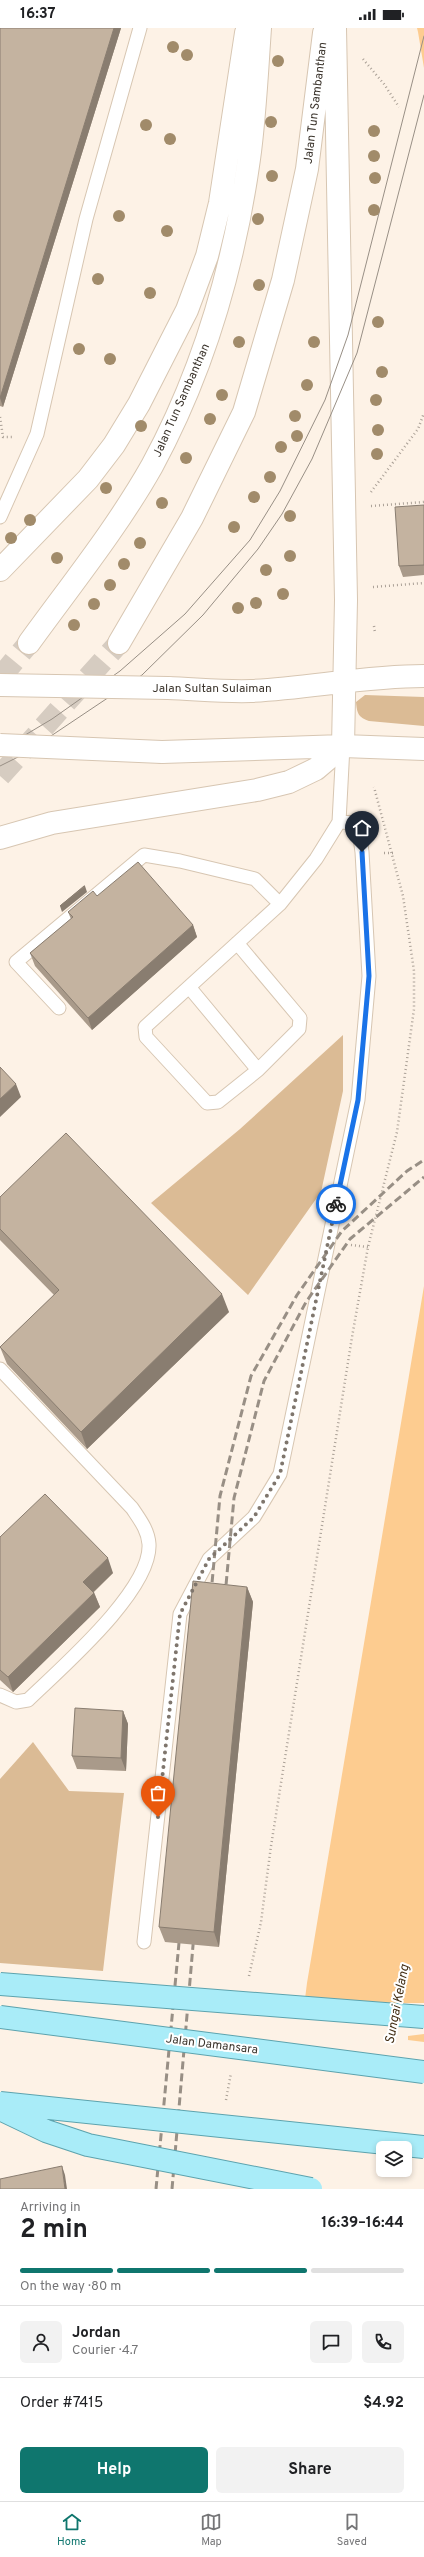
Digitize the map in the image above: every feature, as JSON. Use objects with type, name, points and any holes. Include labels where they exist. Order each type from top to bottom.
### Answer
[{"type":"main road","points":[[0,570],[88,479],[114,445],[154,376],[187,310],[207,256],[220,203],[247,28]]},
{"type":"main road","name":"Jalan Tun Sambanthan","points":[[29,643],[121,514],[151,466],[196,373],[210,334],[232,252],[249,159],[260,28]]},
{"type":"main road","name":"Jalan Tun Sambanthan","points":[[119,643],[192,518],[244,412],[283,280],[307,169],[324,28]]},
{"type":"main road","points":[[0,838],[52,823],[257,790],[289,782],[316,770],[343,746],[346,592],[335,28]]},
{"type":"main road","name":"Jalan Sultan Sulaiman","points":[[0,685],[250,691],[345,683],[391,676],[424,676]]},
{"type":"main road","points":[[0,745],[162,752],[343,746],[424,749]]},
{"type":"main road","points":[[0,1984],[424,2017]]},
{"type":"main road","name":"Jalan Damansara","points":[[0,2016],[424,2072]]},
{"type":"main road","points":[[0,2103],[424,2147]]},
{"type":"main road","points":[[0,2108],[46,2131],[88,2145],[311,2189]]},
{"type":"lane","points":[[0,517],[37,434],[86,219],[140,28]]},
{"type":"lane","points":[[237,943],[300,1018],[299,1029],[258,1070],[218,1102],[207,1103],[146,1037],[145,1027],[237,943],[280,904],[316,859],[339,822],[343,746]]},
{"type":"lane","points":[[144,1942],[180,1614],[209,1559],[254,1517],[280,1474],[358,1100],[369,976],[362,852],[358,823],[339,822]]},
{"type":"lane","points":[[59,1008],[16,962],[144,855],[180,861],[255,879],[280,904]]},
{"type":"lane","points":[[189,987],[258,1070]]},
{"type":"lane","points":[[0,1369],[132,1508],[147,1530],[149,1545],[143,1568],[127,1599],[109,1620],[28,1700],[16,1702],[0,1695]]},
{"type":"path","points":[[359,54],[384,84],[399,108]]},
{"type":"path","points":[[370,494],[418,428],[424,414]]},
{"type":"path","points":[[0,417],[3,438]]},
{"type":"path","points":[[370,506],[424,502]]},
{"type":"path","points":[[373,587],[424,583]]},
{"type":"path","points":[[248,1979],[261,1922],[273,1831],[352,1338],[368,1246],[397,1132],[414,1010],[414,971],[403,896],[374,787]]},
{"type":"path","points":[[226,2101],[232,2066]]},
{"type":"shaded area","points":[[365,695],[424,697],[424,726],[369,721],[362,718],[357,709],[356,702]]},
{"type":"shaded area","points":[[343,1035],[343,1091],[321,1192],[248,1295],[151,1203],[240,1129]]},
{"type":"shaded area","points":[[33,1742],[69,1791],[124,1793],[103,1971],[0,1963],[0,1779]]},
{"type":"water","points":[[417,28],[424,28],[424,68],[418,32]]},
{"type":"water","name":"Sungai Kelang","points":[[424,1286],[424,2106],[411,2189],[281,2189],[307,1983]]},
{"type":"pier","points":[[302,2001],[330,2003],[424,2003],[424,2034],[408,2036],[408,2040],[424,2042],[424,2119],[413,2189],[279,2189]]},
{"type":"building","points":[[0,28],[114,28],[0,398]]},
{"type":"building","points":[[424,505],[424,565],[399,566],[395,507]]},
{"type":"building","points":[[138,862],[193,925],[88,1018],[30,953],[73,917],[68,912],[93,891],[97,896]]},
{"type":"building","points":[[0,1067],[16,1084],[0,1099]]},
{"type":"building","points":[[66,1133],[222,1294],[81,1432],[0,1347],[59,1290],[0,1229],[0,1197]]},
{"type":"building","points":[[45,1494],[108,1558],[83,1582],[94,1593],[8,1677],[0,1670],[0,1537]]},
{"type":"building","points":[[193,1581],[247,1587],[214,1932],[159,1927]]},
{"type":"building","points":[[75,1708],[123,1711],[121,1758],[72,1756]]},
{"type":"building","points":[[62,2166],[65,2189],[0,2189],[0,2179]]},
{"type":"tunnel","points":[[0,678],[29,643]]},
{"type":"tunnel","points":[[0,776],[119,643]]},
{"type":"tram line","points":[[0,750],[52,719],[120,671],[185,614],[250,540],[280,491],[325,400],[348,335],[424,36]]},
{"type":"tram line","points":[[0,766],[24,754],[142,675],[203,615],[258,549],[282,514],[312,459],[357,353],[424,95]]},
{"type":"railway","points":[[211,1594],[220,1496],[251,1376],[297,1295],[342,1231],[407,1171],[424,1160]]},
{"type":"railway","points":[[225,1596],[234,1498],[264,1381],[306,1302],[350,1239],[424,1177]]},
{"type":"railway","points":[[156,2189],[180,1932]]},
{"type":"railway","points":[[172,2189],[194,1934]]},
{"type":"way so far","points":[[158,1817],[180,1614],[190,1592],[209,1559],[254,1517],[280,1474],[336,1204]]},
{"type":"route","points":[[336,1204],[358,1100],[369,976],[362,852]]}]
